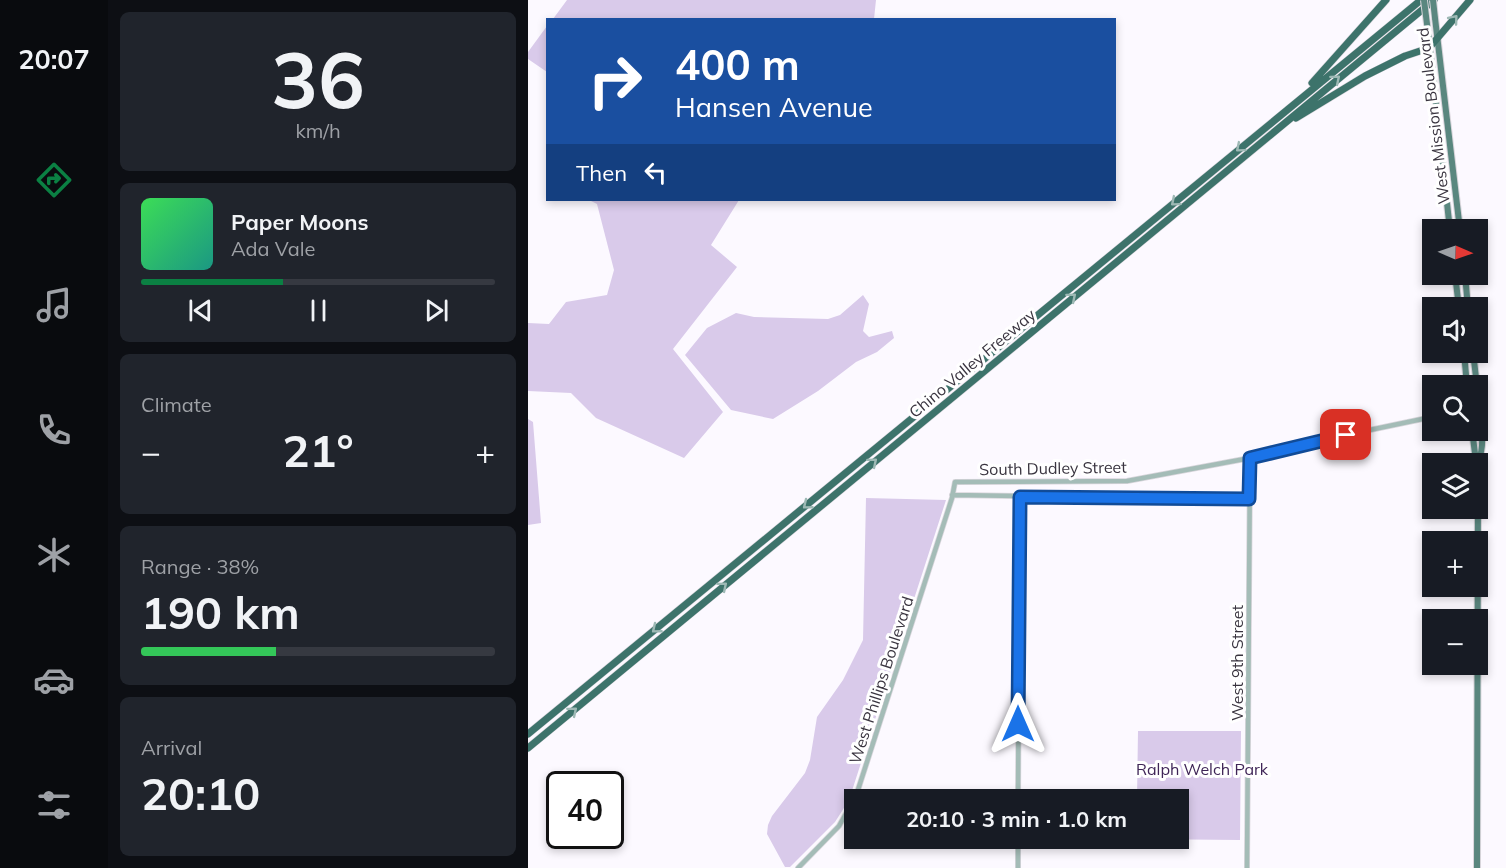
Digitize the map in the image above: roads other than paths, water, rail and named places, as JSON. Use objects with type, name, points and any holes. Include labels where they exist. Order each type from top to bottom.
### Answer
[{"type":"highway","points":[[1274,119],[1338,57],[1386,0]]},
{"type":"highway","name":"Chino Valley Freeway","points":[[528,734],[1274,119],[1423,0]]},
{"type":"highway","name":"Chino Valley Freeway","points":[[528,748],[1433,0]]},
{"type":"highway","points":[[1259,143],[1335,92],[1405,56],[1429,48],[1470,0]]},
{"type":"main road","points":[[1423,0],[1449,219]]},
{"type":"main road","name":"West Mission Boulevard","points":[[1433,0],[1459,219]]},
{"type":"main road","points":[[1477,868],[1478,519]]},
{"type":"street","name":"South Dudley Street","points":[[955,482],[1127,481],[1250,458],[1298,445],[1422,419]]},
{"type":"street","name":"West 9th Street","points":[[1247,868],[1250,458]]},
{"type":"street","name":"West Phillips Boulevard","points":[[798,868],[832,835],[850,811],[881,724],[955,482]]},
{"type":"street","points":[[952,495],[1249,499]]},
{"type":"street","points":[[1018,789],[1020,497]]},
{"type":"street","points":[[1018,849],[1018,868]]},
{"type":"park label","name":"Ralph Welch Park","points":[[1202,769]]}]
